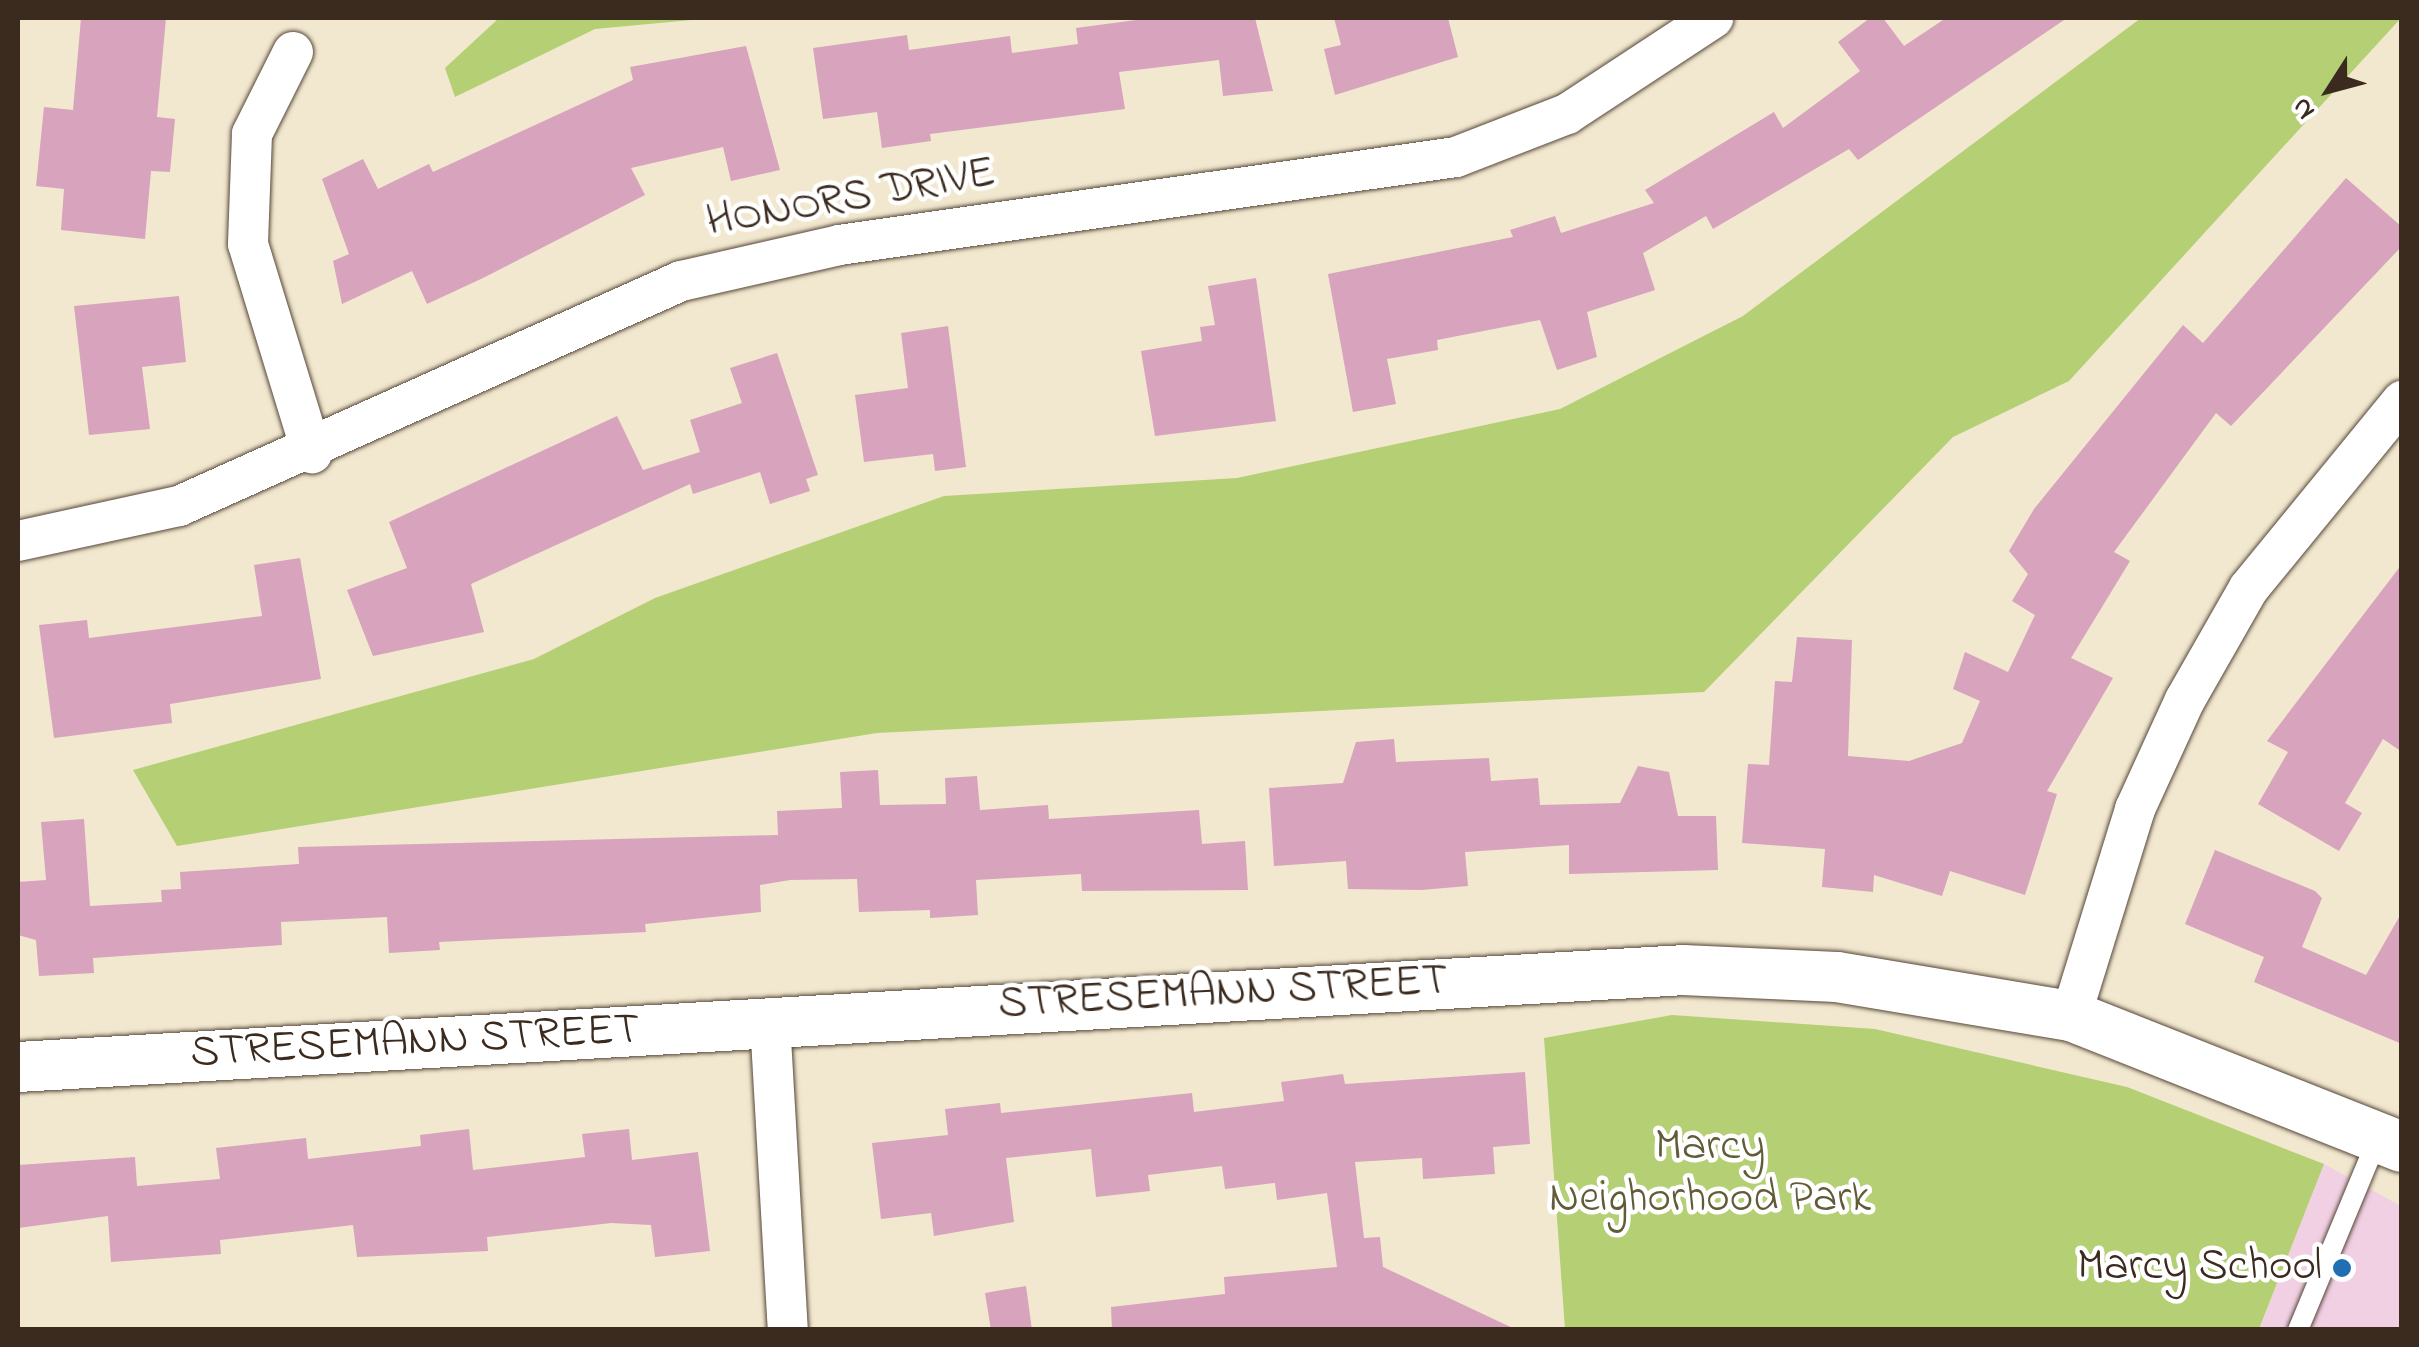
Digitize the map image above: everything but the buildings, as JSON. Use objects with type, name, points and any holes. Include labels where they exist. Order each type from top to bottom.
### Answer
[{"type":"street","name":"HONORS DRIVE","points":[[18,541],[179,506],[312,453],[681,280],[839,245],[1456,157],[1567,114],[1713,18]]},
{"type":"street","points":[[293,52],[252,134],[248,244],[312,453]]},
{"type":"street","points":[[2071,1016],[2135,810],[2186,700],[2249,588],[2402,401]]},
{"type":"street","name":"STRESEMANN STREET","points":[[18,1067],[1620,970],[1836,977],[2071,1016],[2390,1142]]},
{"type":"street","points":[[770,1021],[788,1330]]},
{"type":"lane","points":[[2298,1330],[2390,1142]]},
{"type":"shaded area","name":"Marcy School","points":[[2324,1164],[2401,1206],[2401,1329],[2259,1330]]},
{"type":"green space","points":[[499,18],[713,18],[595,29],[455,97],[445,68]]},
{"type":"green space","points":[[2141,18],[2401,18],[2069,381],[1953,437],[1704,692],[877,733],[177,846],[133,770],[534,659],[655,598],[944,496],[1237,478],[1560,409],[1743,316]]},
{"type":"green space","name":"Marcy Neighorhood Park","points":[[1672,1015],[1875,1029],[2127,1087],[2324,1164],[2259,1329],[1565,1329],[1544,1038]]},
{"type":"place","name":"Marcy School","points":[[2342,1268]]}]
